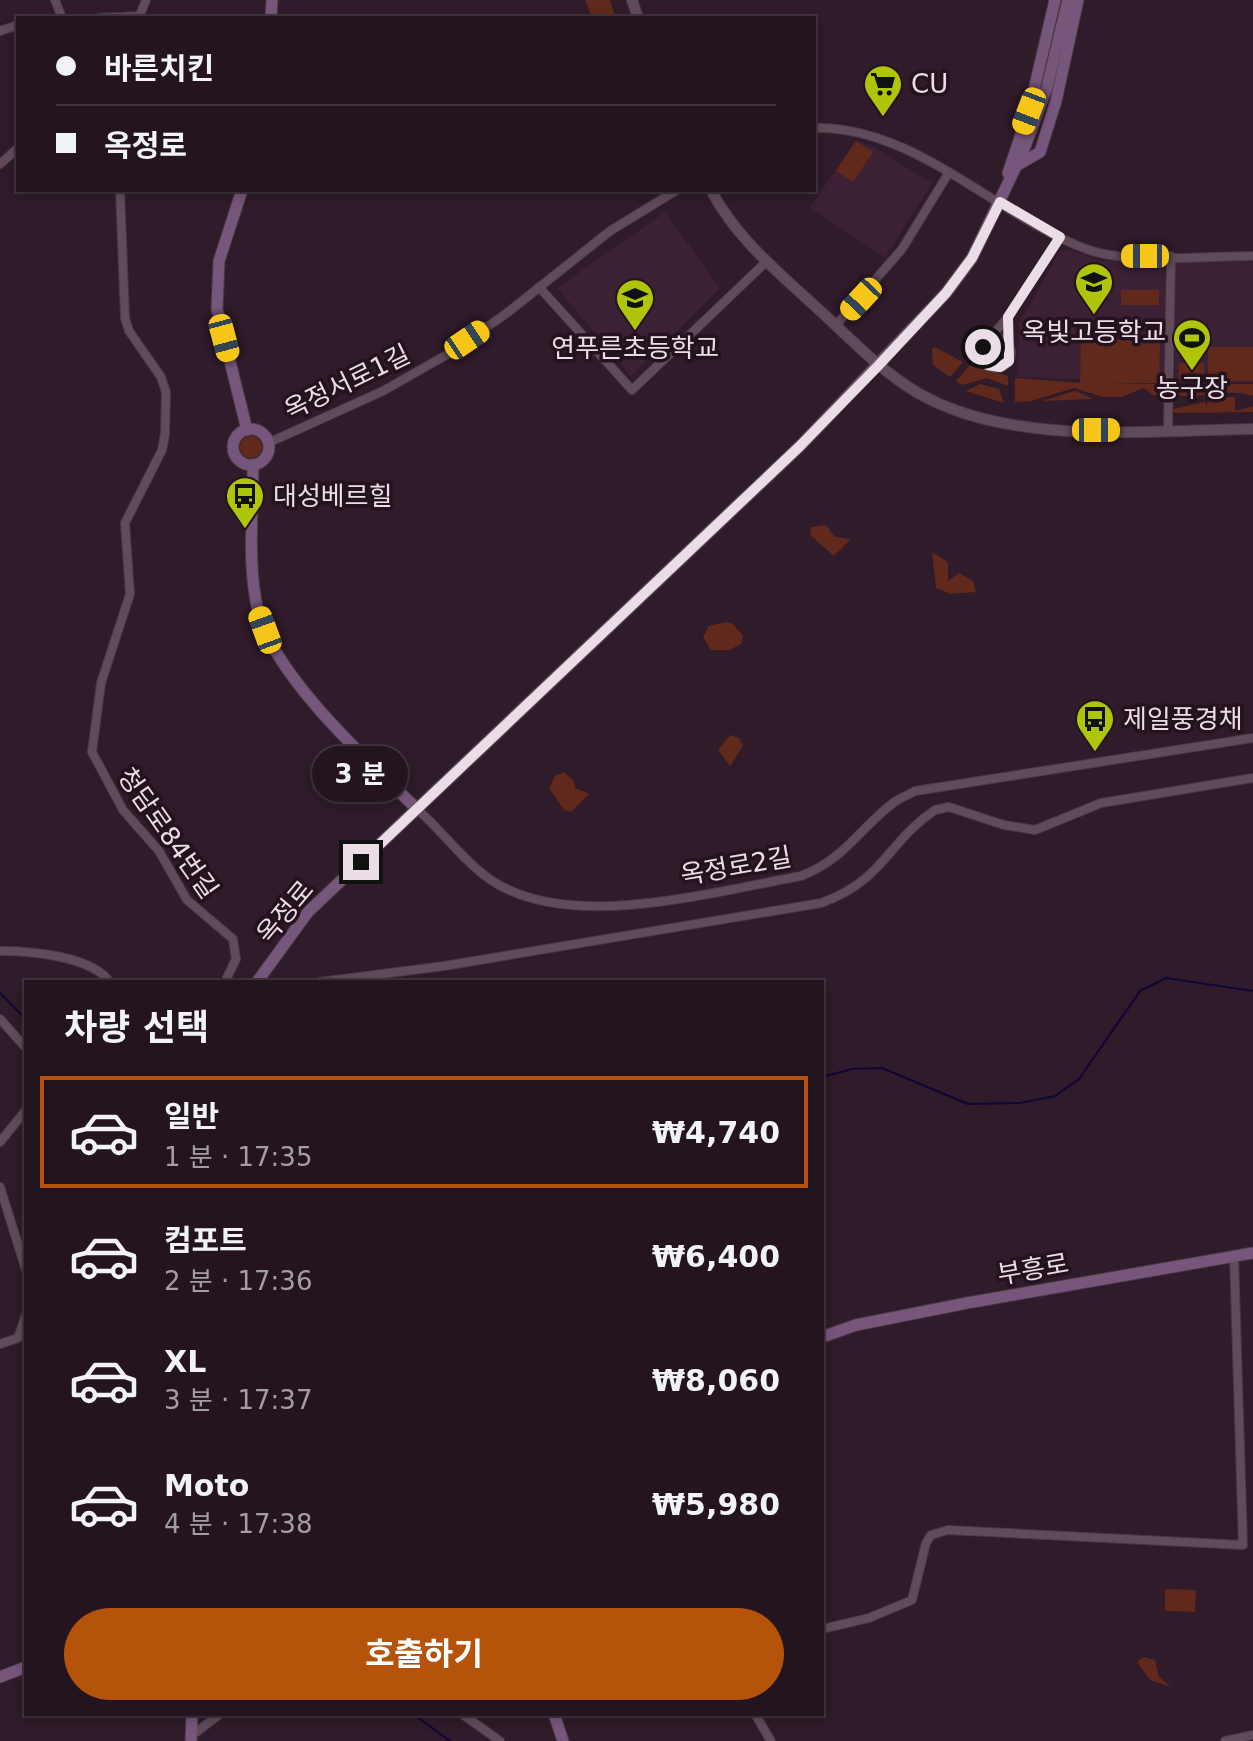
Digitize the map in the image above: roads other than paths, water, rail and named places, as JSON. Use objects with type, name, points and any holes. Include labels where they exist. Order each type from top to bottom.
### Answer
[{"type":"main road","points":[[1004,189],[1011,157],[1032,97],[1055,0]]},
{"type":"main road","name":"옥정로","points":[[258,980],[308,912],[800,446],[955,282],[972,258],[1016,167],[1047,87],[1068,0]]},
{"type":"main road","points":[[1016,167],[1040,152],[1063,72],[1078,0]]},
{"type":"main road","points":[[241,192],[219,261],[217,309],[247,430]]},
{"type":"main road","points":[[247,430],[263,434],[268,443],[264,460],[253,465],[242,462],[233,447],[237,436],[247,430]]},
{"type":"main road","points":[[253,465],[253,564],[258,611],[273,650],[335,725],[417,809]]},
{"type":"main road","name":"부흥로","points":[[824,1336],[856,1325],[967,1303],[1253,1253]]},
{"type":"main road","points":[[0,1677],[24,1668]]},
{"type":"main road","points":[[191,1739],[192,1716]]},
{"type":"main road","points":[[555,1716],[563,1741]]},
{"type":"street","points":[[816,128],[847,128],[871,134],[1060,237],[1100,253],[1253,256]]},
{"type":"street","points":[[0,164],[16,150]]},
{"type":"street","points":[[836,325],[902,249],[948,174]]},
{"type":"street","name":"청담로84번길","points":[[120,192],[125,318],[129,331],[161,377],[166,392],[165,434],[162,450],[125,523],[130,594],[101,683],[92,738],[97,767],[123,810],[159,851],[191,906],[233,939],[236,959],[226,980]]},
{"type":"street","name":"옥정서로1길","points":[[268,443],[383,391],[448,354],[610,231],[674,192]]},
{"type":"street","points":[[712,192],[745,241],[878,366],[930,399],[989,420],[1069,429],[1253,429]]},
{"type":"street","points":[[1008,317],[1006,331],[1010,350],[1005,365],[991,367],[981,355],[986,343],[1008,317],[1060,237]]},
{"type":"street","points":[[1168,430],[1171,256]]},
{"type":"street","points":[[539,287],[632,390],[767,261]]},
{"type":"street","points":[[986,343],[998,339],[1010,350]]},
{"type":"street","name":"옥정로2길","points":[[417,809],[477,868],[509,890],[549,902],[599,906],[684,897],[801,876],[821,869],[847,850],[893,803],[915,791],[1253,738]]},
{"type":"street","points":[[336,980],[444,966],[821,903],[849,893],[873,874],[935,810],[949,807],[1004,825],[1035,830],[1101,803],[1253,778]]},
{"type":"street","points":[[1,950],[88,963],[103,972],[109,980]]},
{"type":"street","points":[[0,1019],[24,1046]]},
{"type":"street","points":[[0,1142],[24,1112]]},
{"type":"street","points":[[0,1187],[24,1264]]},
{"type":"street","points":[[824,1629],[869,1618],[912,1600],[926,1543],[931,1535],[948,1530],[1243,1545],[1234,1256]]},
{"type":"street","points":[[0,1344],[18,1338],[24,1321]]},
{"type":"street","points":[[191,1739],[218,1716]]},
{"type":"street","points":[[465,1716],[500,1741]]},
{"type":"street","points":[[756,1716],[771,1741]]},
{"type":"street","points":[[1225,1741],[1253,1735]]},
{"type":"waterway","points":[[824,1076],[852,1069],[882,1068],[968,1104],[1020,1103],[1055,1096],[1079,1079],[1140,991],[1166,978],[1253,991]]},
{"type":"waterway","points":[[0,993],[24,1017]]},
{"type":"waterway","points":[[416,1716],[450,1741]]},
{"type":"place","name":"CU","points":[[883,118]]},
{"type":"place","name":"옥빛고등학교","points":[[1094,316]]},
{"type":"place","name":"연푸른초등학교","points":[[635,332]]},
{"type":"place","name":"농구장","points":[[1192,372]]},
{"type":"place","name":"대성베르힐","points":[[245,530]]},
{"type":"place","name":"제일풍경채","points":[[1095,753]]}]
